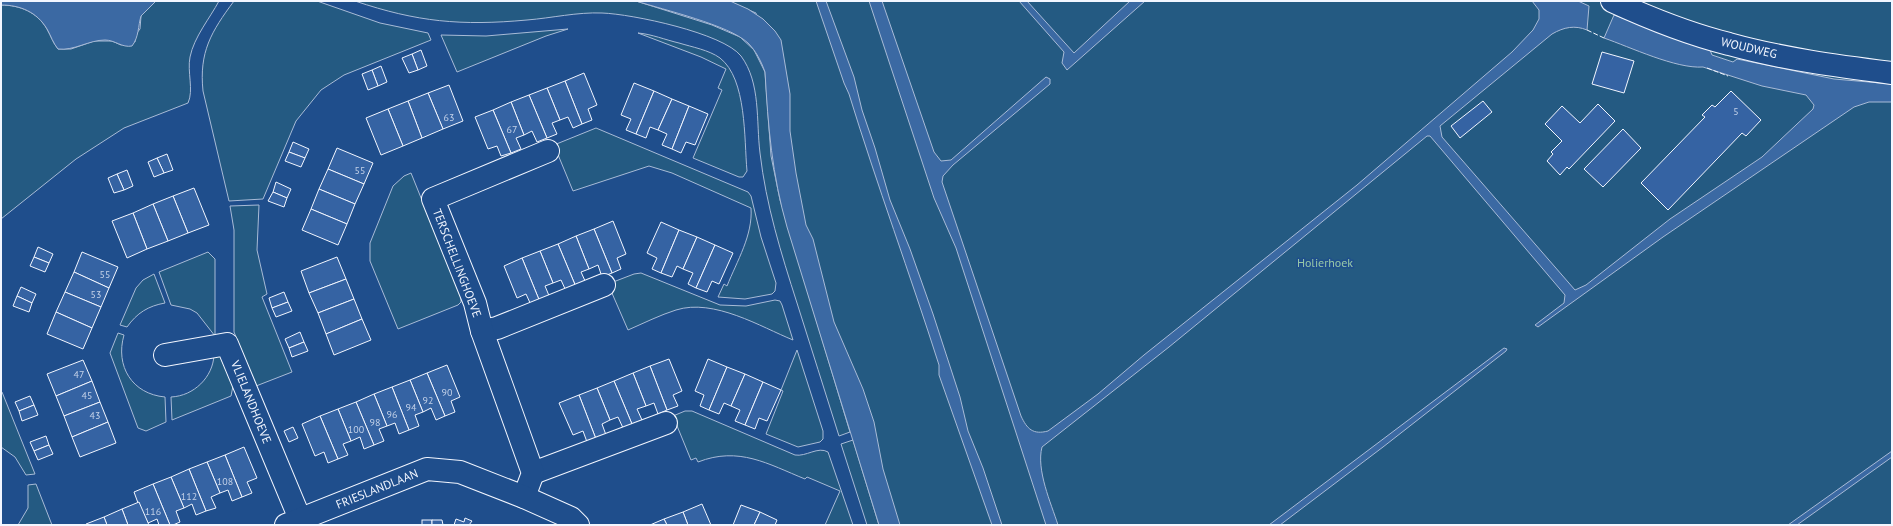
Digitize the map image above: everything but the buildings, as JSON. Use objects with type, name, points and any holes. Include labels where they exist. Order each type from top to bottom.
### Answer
[{"type":"street","name":"WOUDWEG","points":[[1612,1],[1637,12],[1728,44],[1827,65],[1892,73]]},
{"type":"street","name":"TERSCHELLINGHOEVE","points":[[533,473],[482,332],[474,303],[433,199],[548,151]]},
{"type":"street","name":"TERSCHELLINGHOEVE","points":[[482,332],[497,328],[604,285]]},
{"type":"street","name":"VLIELANDHOEVE","points":[[165,355],[227,344],[293,522]]},
{"type":"street","points":[[524,497],[533,473],[666,423]]},
{"type":"street","name":"FRIESLANDLAAN","points":[[293,522],[427,469],[460,472],[524,497],[571,518],[578,525]]},
{"type":"green space","points":[[156,1],[219,1],[195,42],[192,50],[189,63],[190,98],[188,103],[124,128],[76,159],[1,219],[1,5],[15,6],[33,14],[43,23],[58,49],[71,49],[94,41],[112,41],[121,45],[135,42],[136,34],[140,29],[141,16]]},
{"type":"green space","points":[[234,1],[317,1],[380,23],[428,33],[431,40],[344,75],[321,90],[296,121],[263,199],[229,201],[203,91],[202,77],[208,43]]},
{"type":"green space","points":[[355,1],[636,1],[712,25],[740,37],[754,50],[765,72],[771,156],[780,200],[850,432],[839,436],[780,247],[766,191],[760,153],[755,90],[752,78],[741,56],[731,48],[716,40],[697,33],[676,26],[616,14],[583,13],[503,22],[460,22],[440,21],[399,14]]},
{"type":"green space","name":"Holierhoek","points":[[728,1],[1892,1],[1892,525],[888,525],[790,193],[756,13]]},
{"type":"green space","points":[[568,29],[546,36],[457,72],[441,35],[486,36]]},
{"type":"green space","points":[[638,33],[706,51],[716,55],[729,68],[740,95],[742,110],[747,171],[743,177],[739,177],[693,158],[722,90],[718,88],[726,69],[701,57]]},
{"type":"green space","points":[[596,128],[748,192],[751,196],[761,237],[776,283],[775,291],[772,294],[745,299],[718,297],[724,284],[727,286],[744,248],[750,228],[751,208],[672,173],[649,166],[573,191],[554,145]]},
{"type":"green space","points":[[411,173],[461,297],[461,302],[458,305],[398,329],[370,261],[370,243],[393,186],[404,176]]},
{"type":"green space","points":[[259,205],[257,250],[267,294],[262,297],[292,372],[256,386],[234,332],[234,230],[230,206]]},
{"type":"green space","points":[[208,252],[215,259],[215,336],[197,313],[190,309],[171,305],[159,272]]},
{"type":"green space","points":[[641,273],[720,305],[746,306],[775,300],[780,301],[793,340],[737,316],[706,308],[691,307],[676,310],[628,330],[608,284],[634,274]]},
{"type":"green space","points":[[154,274],[165,303],[153,306],[143,311],[127,327],[120,325],[136,288],[143,280]]},
{"type":"green space","points":[[118,333],[124,335],[122,357],[124,367],[129,376],[135,384],[143,390],[153,395],[165,397],[166,422],[146,431],[138,428],[110,353]]},
{"type":"green space","points":[[797,350],[823,431],[823,439],[820,442],[798,447],[766,434]]},
{"type":"green space","points":[[219,354],[233,386],[231,396],[172,420],[171,397],[187,393],[201,384],[210,371],[214,355]]},
{"type":"green space","points":[[1,391],[35,474],[26,475],[15,457],[1,447]]},
{"type":"green space","points":[[685,411],[692,411],[795,455],[803,455],[820,450],[828,452],[853,525],[825,525],[840,491],[807,477],[805,479],[766,463],[740,456],[713,458],[698,462],[696,458],[691,460],[673,416]]},
{"type":"green space","points":[[853,440],[879,525],[867,525],[841,444]]},
{"type":"green space","points":[[36,484],[52,525],[18,525],[28,508],[28,485]]},
{"type":"shaded area","points":[[1,1],[156,1],[141,16],[137,35],[132,46],[125,46],[112,41],[99,40],[76,47],[58,49],[47,29],[38,18],[21,8],[1,5]]},
{"type":"shaded area","points":[[636,1],[730,1],[748,9],[763,19],[775,31],[781,40],[790,94],[790,131],[806,225],[813,239],[834,322],[863,389],[874,422],[883,469],[900,525],[879,525],[787,227],[774,169],[769,131],[765,72],[760,60],[748,43],[739,36],[712,24]]},
{"type":"shaded area","points":[[816,1],[826,1],[854,77],[862,110],[890,200],[910,249],[933,314],[960,397],[968,431],[983,468],[1002,525],[992,525],[939,375],[939,365],[928,331],[849,94]]},
{"type":"shaded area","points":[[869,1],[882,1],[934,152],[941,161],[951,160],[1046,77],[1050,79],[1050,84],[953,165],[943,176],[942,182],[1021,416],[1028,428],[1038,432],[1048,431],[1098,394],[1144,355],[1357,185],[1512,52],[1533,30],[1539,19],[1539,10],[1532,1],[1578,1],[1589,6],[1587,30],[1570,28],[1552,34],[1440,126],[1442,137],[1575,290],[1586,285],[1670,219],[1762,157],[1813,109],[1814,105],[1806,95],[1762,86],[1703,67],[1680,65],[1604,38],[1614,15],[1710,50],[1712,55],[1733,62],[1737,59],[1834,79],[1892,84],[1892,102],[1869,102],[1854,107],[1663,237],[1538,327],[1535,325],[1564,303],[1565,295],[1430,136],[1427,136],[1169,347],[1042,447],[1041,466],[1045,486],[1058,525],[1046,525],[956,248],[934,198]]},
{"type":"shaded area","points":[[1019,1],[1027,1],[1074,53],[1130,1],[1145,1],[1067,70],[1062,63],[1064,52]]},
{"type":"shaded area","points":[[1504,348],[1507,349],[1506,351],[1280,525],[1269,525]]},
{"type":"shaded area","points":[[1892,451],[1892,457],[1797,525],[1788,525]]},
{"type":"fence","points":[[1587,30],[1604,38]]},
{"type":"fence","points":[[1707,68],[1728,76]]}]
